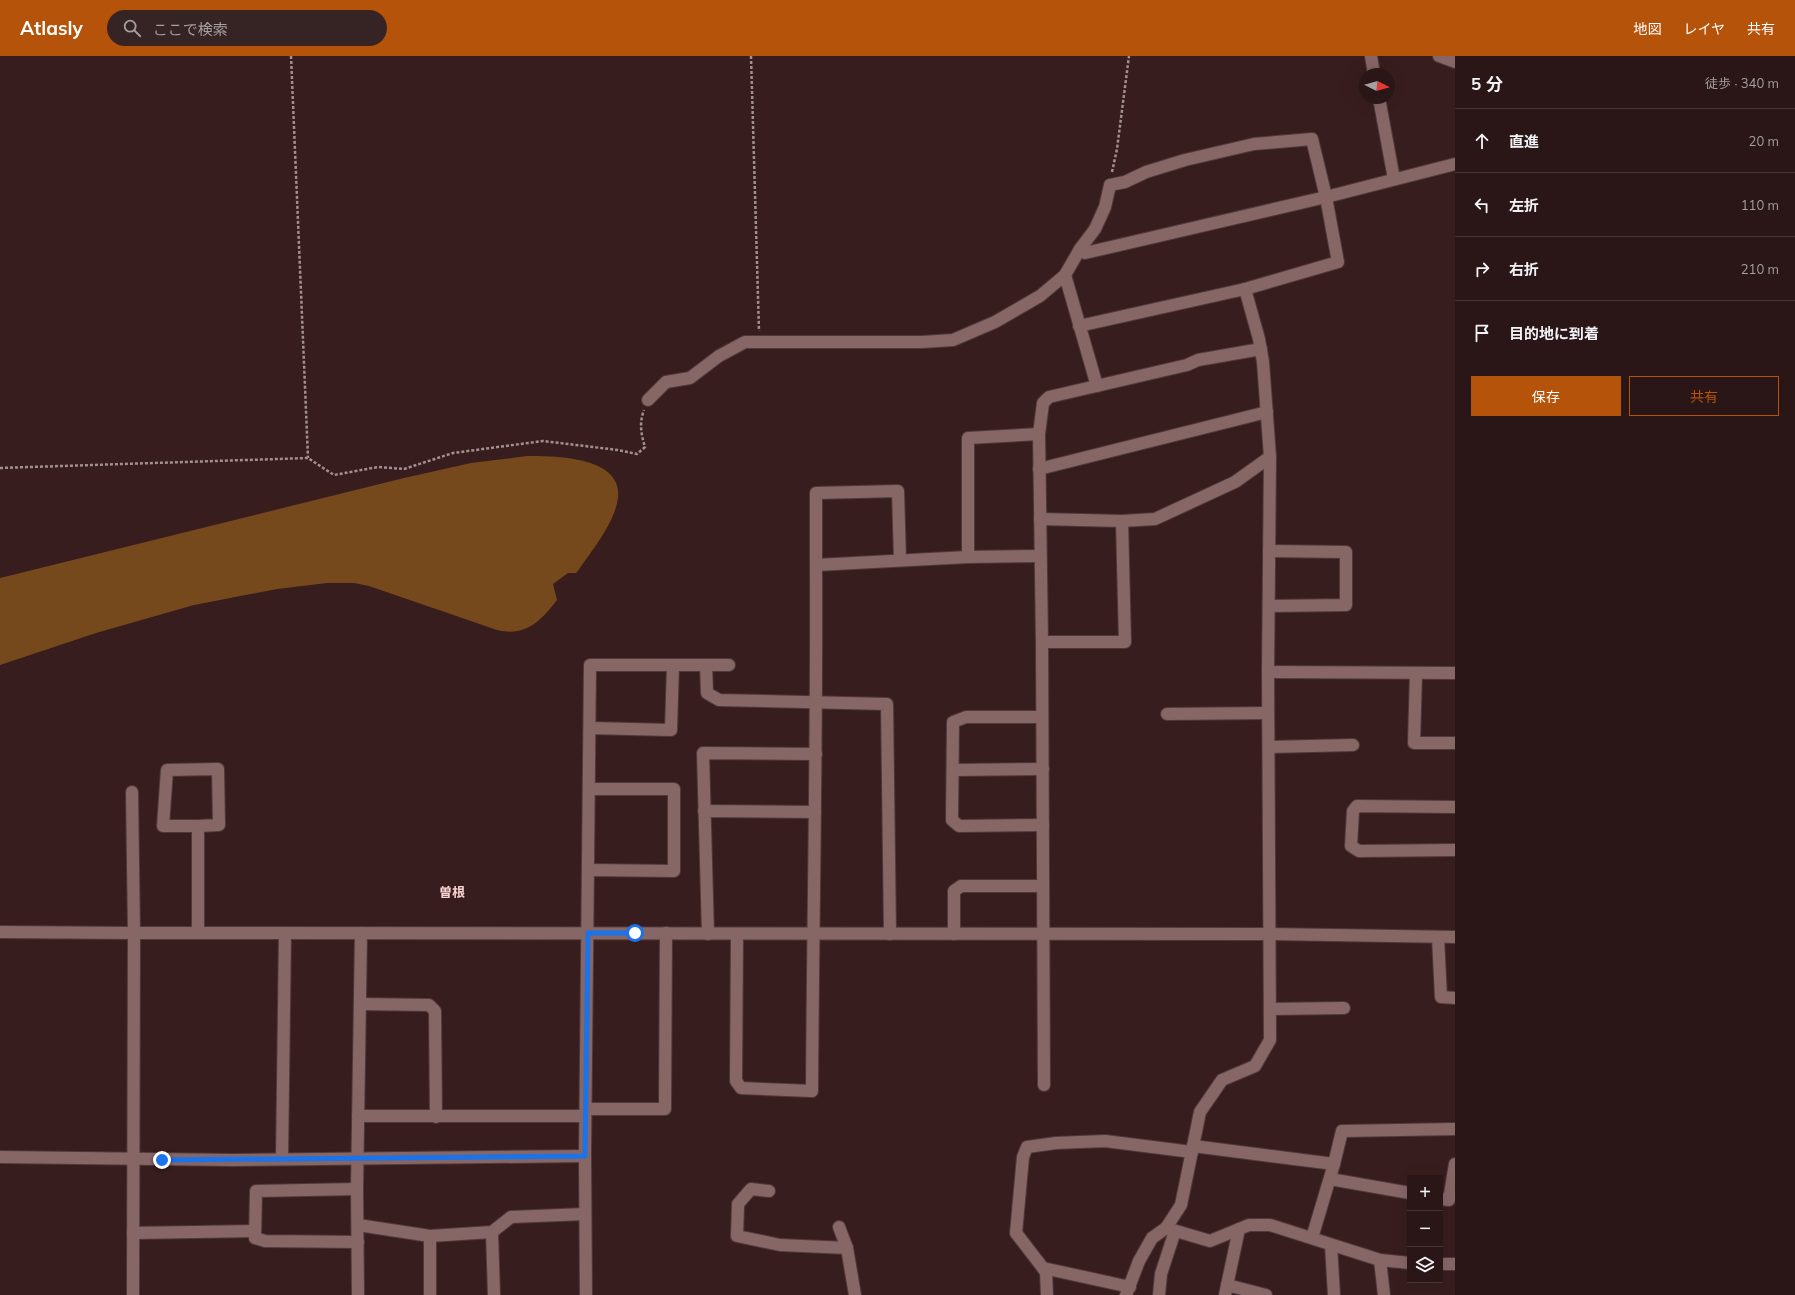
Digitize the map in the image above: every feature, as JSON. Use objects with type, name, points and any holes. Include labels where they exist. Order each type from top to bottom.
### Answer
[{"type":"street","points":[[1371,56],[1373,68]]},
{"type":"street","points":[[1439,56],[1455,62]]},
{"type":"street","points":[[1380,104],[1394,180]]},
{"type":"street","points":[[648,400],[666,382],[690,378],[719,356],[744,342],[922,342],[953,340],[995,322],[1021,308],[1040,296],[1065,275],[1080,249],[1095,228],[1105,207],[1110,185],[1125,182],[1146,172],[1185,160],[1254,144],[1312,139],[1326,197],[1338,262],[1245,289],[1080,326]]},
{"type":"street","points":[[1080,249],[1085,253],[1326,197],[1455,164]]},
{"type":"street","points":[[1065,275],[1097,386]]},
{"type":"street","points":[[1159,1295],[1170,1229],[1181,1205],[1200,1112],[1222,1080],[1255,1066],[1270,1040],[1268,672],[1270,457],[1261,349],[1245,289]]},
{"type":"street","points":[[1044,1085],[1043,769],[1039,434],[1043,402],[1049,397],[1187,365],[1198,360],[1261,349]]},
{"type":"street","points":[[1040,468],[1267,412]]},
{"type":"street","points":[[968,557],[968,438],[1039,434]]},
{"type":"street","points":[[1040,519],[1122,521],[1155,519],[1235,482],[1270,457]]},
{"type":"street","points":[[737,934],[736,1081],[741,1088],[812,1091],[816,754],[816,493],[898,491],[900,560]]},
{"type":"street","points":[[1042,642],[1125,642],[1122,521]]},
{"type":"street","points":[[1269,552],[1346,552],[1346,605],[1269,606]]},
{"type":"street","points":[[816,565],[968,557],[1040,556]]},
{"type":"street","points":[[586,1295],[585,1113],[590,789],[590,665],[729,665]]},
{"type":"street","points":[[590,728],[671,730],[672,665]]},
{"type":"street","points":[[706,665],[706,693],[718,700],[887,704],[890,934]]},
{"type":"street","points":[[1268,672],[1455,673]]},
{"type":"street","points":[[1416,673],[1414,743],[1455,743]]},
{"type":"street","points":[[1167,714],[1268,713]]},
{"type":"street","points":[[1042,717],[966,717],[953,722],[952,820],[959,826],[1043,825]]},
{"type":"street","points":[[1269,747],[1353,745]]},
{"type":"street","points":[[708,934],[703,753],[816,754]]},
{"type":"street","points":[[218,769],[219,825],[198,826],[163,826],[167,770],[218,769]]},
{"type":"street","points":[[952,770],[1043,769]]},
{"type":"street","points":[[589,870],[674,871],[674,789],[590,789]]},
{"type":"street","points":[[132,792],[134,933],[133,1295]]},
{"type":"street","points":[[1455,807],[1357,806],[1353,811],[1352,846],[1358,851],[1455,850]]},
{"type":"street","points":[[704,811],[815,812]]},
{"type":"street","points":[[198,826],[198,933]]},
{"type":"street","points":[[954,934],[954,890],[961,886],[1043,886]]},
{"type":"street","points":[[0,932],[1270,934],[1455,937]]},
{"type":"street","points":[[282,1159],[285,933]]},
{"type":"street","points":[[358,1295],[357,1189],[361,933]]},
{"type":"street","points":[[358,1116],[436,1117],[664,1110],[666,933]]},
{"type":"street","points":[[1438,937],[1441,997],[1455,998]]},
{"type":"street","points":[[360,1004],[429,1005],[435,1011],[436,1117]]},
{"type":"street","points":[[1270,1009],[1344,1008]]},
{"type":"street","points":[[1312,1238],[1330,1179],[1342,1131],[1455,1129]]},
{"type":"street","points":[[1047,1295],[1046,1272],[1016,1233],[1023,1157],[1028,1147],[1056,1143],[1105,1141],[1334,1164]]},
{"type":"street","points":[[0,1156],[134,1160],[585,1156]]},
{"type":"street","points":[[1443,1199],[1449,1200],[1455,1164]]},
{"type":"street","points":[[1330,1179],[1407,1192]]},
{"type":"street","points":[[357,1189],[256,1191],[255,1238],[266,1241],[358,1242]]},
{"type":"street","points":[[769,1190],[751,1189],[738,1204],[737,1236],[780,1245],[847,1248]]},
{"type":"street","points":[[358,1225],[430,1236],[492,1232],[511,1217],[585,1214]]},
{"type":"street","points":[[1043,1268],[1128,1291],[1138,1261],[1152,1238],[1170,1229],[1210,1241],[1250,1224],[1270,1225],[1380,1260],[1407,1263]]},
{"type":"street","points":[[839,1227],[847,1248],[855,1295]]},
{"type":"street","points":[[1239,1229],[1226,1290],[1266,1295]]},
{"type":"street","points":[[133,1233],[255,1231]]},
{"type":"street","points":[[492,1232],[494,1295]]},
{"type":"street","points":[[430,1236],[430,1295]]},
{"type":"street","points":[[1331,1244],[1334,1295]]},
{"type":"street","points":[[1380,1260],[1384,1295]]},
{"type":"street","points":[[1443,1264],[1455,1264]]},
{"type":"path","points":[[291,56],[308,458]]},
{"type":"path","points":[[751,56],[760,341]]},
{"type":"path","points":[[1110,185],[1117,149],[1129,56]]},
{"type":"path","points":[[0,468],[308,458],[334,476],[378,467],[404,469],[453,453],[543,441],[618,450],[637,454],[645,446],[641,434],[641,418],[648,400]]},
{"type":"shaded area","points":[[527,456],[569,458],[599,466],[610,474],[617,484],[618,498],[613,516],[608,526],[580,568],[576,573],[568,573],[553,584],[557,600],[538,621],[524,629],[507,632],[497,630],[369,586],[354,583],[327,583],[277,589],[194,605],[96,633],[0,665],[0,578],[404,478],[471,463]]},
{"type":"district","name":"曽根","points":[[452,892]]},
{"type":"route","points":[[162,1160],[585,1156],[588,933],[635,933]]}]
